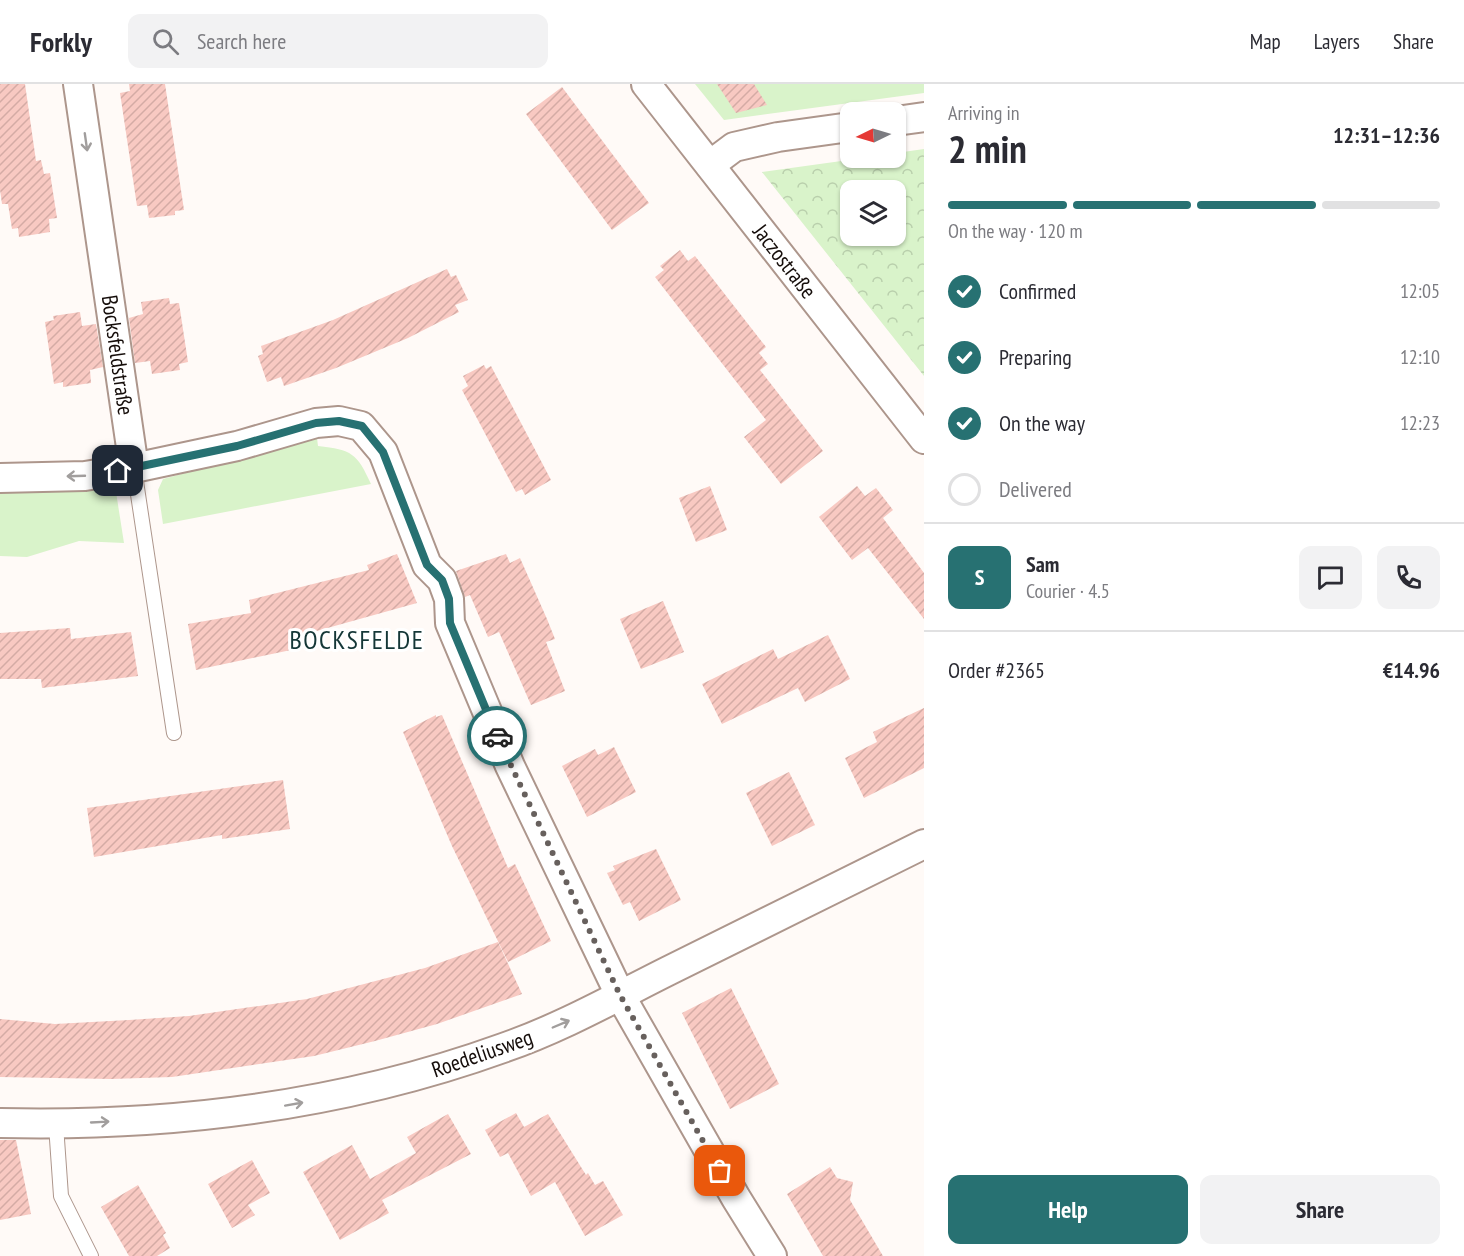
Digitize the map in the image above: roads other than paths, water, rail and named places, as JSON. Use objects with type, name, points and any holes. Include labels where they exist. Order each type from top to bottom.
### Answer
[{"type":"street","name":"Bocksfeldstraße","points":[[78,84],[134,468]]},
{"type":"street","name":"Jaczostraße","points":[[646,84],[924,439]]},
{"type":"street","points":[[906,120],[924,117]]},
{"type":"street","points":[[710,165],[734,147],[778,137],[840,128]]},
{"type":"street","points":[[0,478],[85,476],[237,446],[316,423],[339,421],[362,426],[383,452],[427,565],[437,572],[446,590],[449,599],[450,623],[510,766],[620,995],[736,1198],[772,1256]]},
{"type":"street","name":"Roedeliusweg","points":[[0,1123],[56,1125],[197,1116],[294,1104],[373,1087],[505,1048],[566,1023],[924,844]]},
{"type":"lane","name":"Bocksfeldstraße","points":[[134,468],[174,733]]},
{"type":"lane","points":[[56,1125],[61,1196],[91,1256]]},
{"type":"district","name":"BOCKSFELDE","points":[[357,640]]}]
